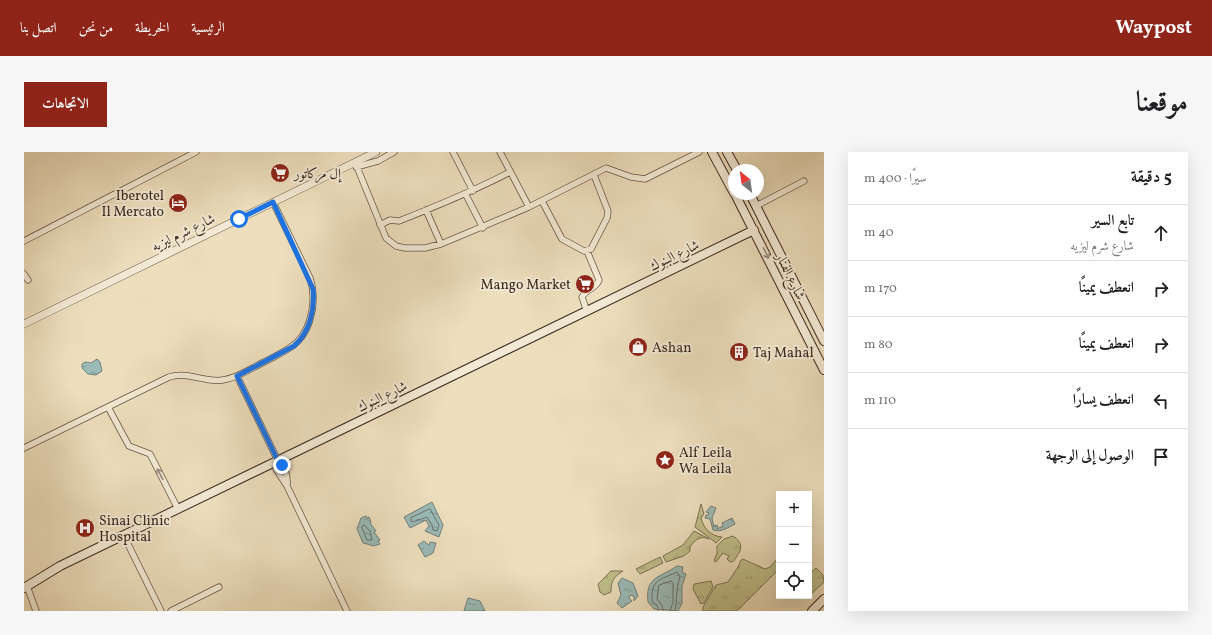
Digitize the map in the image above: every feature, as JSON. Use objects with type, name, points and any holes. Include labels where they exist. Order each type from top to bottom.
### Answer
[{"type":"main road","name":"شارع الفنار","points":[[712,152],[728,182]]},
{"type":"main road","points":[[728,152],[734,164]]},
{"type":"main road","name":"شارع الفنار","points":[[738,200],[824,370]]},
{"type":"main road","name":"شارع الفنار","points":[[753,200],[824,341]]},
{"type":"main road","name":"شارع البنوك","points":[[26,587],[44,574],[754,230]]},
{"type":"main road","points":[[815,354],[824,353]]},
{"type":"main road","points":[[812,611],[824,599]]},
{"type":"street","points":[[24,241],[196,152]]},
{"type":"street","name":"شارع شرم ليزيه","points":[[24,324],[273,202],[356,165],[376,152]]},
{"type":"street","points":[[394,152],[387,154],[378,161],[356,165],[386,238],[396,246],[425,248],[441,244],[483,228],[529,208],[608,168],[645,179],[699,152]]},
{"type":"street","points":[[453,152],[473,191]]},
{"type":"street","points":[[500,152],[529,208]]},
{"type":"street","points":[[380,225],[390,220],[399,221],[454,197],[466,195],[510,172]]},
{"type":"street","points":[[588,251],[591,249],[607,218],[608,211],[594,175]]},
{"type":"street","points":[[756,206],[804,181]]},
{"type":"street","points":[[466,195],[483,228]]},
{"type":"street","points":[[542,201],[562,239],[584,251],[588,251]]},
{"type":"street","points":[[24,448],[173,376],[189,375],[211,380],[222,380],[237,376],[294,346],[304,335],[310,321],[314,299],[312,284],[273,202]]},
{"type":"street","points":[[426,210],[441,244]]},
{"type":"street","points":[[587,312],[582,297],[598,284],[599,280],[588,251]]},
{"type":"street","points":[[24,274],[28,280]]},
{"type":"street","points":[[237,376],[278,461],[276,468],[287,486],[347,611]]},
{"type":"street","points":[[108,407],[129,446],[150,454],[178,509]]},
{"type":"street","points":[[124,536],[161,611]]},
{"type":"street","points":[[26,587],[36,611]]},
{"type":"street","points":[[171,611],[219,587]]},
{"type":"green space","points":[[701,504],[704,514],[701,518],[704,525],[708,531],[714,535],[722,537],[716,543],[695,527]]},
{"type":"green space","points":[[694,531],[709,539],[698,539],[690,547],[690,551],[684,556],[666,562],[663,556],[683,545]]},
{"type":"green space","points":[[733,536],[741,545],[735,560],[730,562],[727,559],[729,556],[723,553],[716,562],[714,561],[717,553],[717,546],[724,539]]},
{"type":"green space","points":[[660,557],[663,563],[640,574],[636,569]]},
{"type":"green space","points":[[743,559],[765,569],[770,567],[776,560],[776,572],[737,611],[703,611],[703,607],[716,585],[728,582],[741,560]]},
{"type":"green space","points":[[816,568],[823,575],[824,582],[812,593],[812,572]]},
{"type":"green space","points":[[611,571],[623,571],[614,579],[611,592],[604,595],[600,592],[598,584]]},
{"type":"green space","points":[[711,581],[713,587],[704,603],[701,604],[693,589],[694,584]]},
{"type":"water","points":[[97,359],[100,362],[102,371],[96,375],[88,374],[82,368],[82,364],[85,362],[91,363]]},
{"type":"water","points":[[432,502],[443,525],[439,537],[425,531],[429,526],[426,520],[410,528],[404,517]]},
{"type":"water","points":[[711,506],[716,508],[712,518],[714,527],[715,525],[718,526],[717,529],[723,526],[722,523],[732,518],[735,524],[722,530],[713,530],[710,519],[705,518],[709,513],[706,512]]},
{"type":"water","points":[[366,516],[367,518],[369,517],[370,523],[376,531],[374,532],[380,540],[378,541],[380,544],[374,546],[363,543],[357,529],[361,518]]},
{"type":"water","points":[[424,541],[429,545],[430,542],[436,543],[433,553],[425,557],[418,545]]},
{"type":"water","points":[[677,566],[683,567],[682,572],[686,574],[682,586],[682,603],[678,611],[654,609],[648,602],[648,593],[651,582]]},
{"type":"water","points":[[622,578],[633,583],[638,596],[634,601],[634,596],[630,595],[629,598],[632,601],[622,608],[617,603],[621,595],[618,583]]},
{"type":"water","points":[[468,598],[480,601],[485,611],[464,611]]},
{"type":"place","name":"إل مركاتور","points":[[280,173]]},
{"type":"place","name":"Iberotel Il Mercato","points":[[178,203]]},
{"type":"place","name":"Mango Market","points":[[585,284]]},
{"type":"place","name":"Ashan","points":[[638,347]]},
{"type":"place","name":"Taj Mahal","points":[[739,352]]},
{"type":"place","name":"Alf Leila Wa Leila","points":[[665,460]]},
{"type":"place","name":"Sinai Clinic Hospital","points":[[85,528]]},
{"type":"route","points":[[239,219],[273,202],[310,278],[313,289],[314,299],[309,326],[301,339],[294,346],[237,376],[278,461],[282,465]]}]
